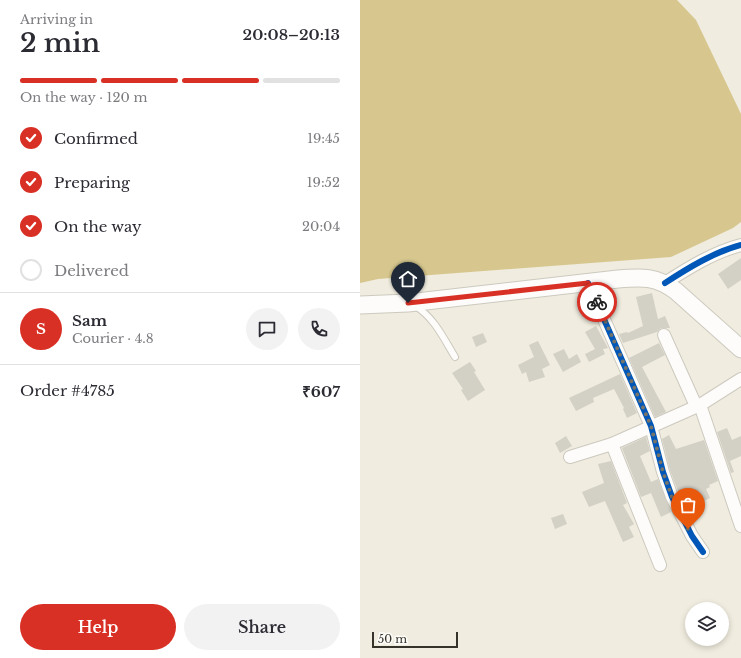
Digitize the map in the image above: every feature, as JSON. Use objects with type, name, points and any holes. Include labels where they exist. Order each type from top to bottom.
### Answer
[{"type":"main road","points":[[360,305],[408,303],[638,277],[648,278],[665,283],[741,349]]},
{"type":"street","points":[[665,283],[724,251],[741,245]]},
{"type":"street","points":[[588,283],[651,426],[663,472],[672,497],[692,536],[703,552]]},
{"type":"street","points":[[664,335],[698,405],[741,526]]},
{"type":"street","points":[[570,457],[612,444],[698,405],[741,379]]},
{"type":"street","points":[[612,444],[660,565]]},
{"type":"lane","points":[[408,303],[423,311],[429,317],[455,357]]},
{"type":"shaded area","points":[[360,0],[677,0],[696,20],[741,114],[741,222],[733,228],[671,257],[378,279],[360,283]]},
{"type":"building","points":[[741,258],[741,280],[728,289],[718,274]]},
{"type":"building","points":[[652,293],[658,319],[665,316],[670,328],[661,328],[657,332],[623,343],[619,334],[628,333],[643,326],[636,297]]},
{"type":"building","points":[[596,326],[608,348],[603,349],[605,354],[589,362],[585,354],[595,349],[585,332]]},
{"type":"building","points":[[483,333],[487,342],[476,347],[472,337]]},
{"type":"building","points":[[538,341],[550,365],[542,369],[545,377],[529,382],[526,372],[522,374],[518,365],[534,357],[529,345]]},
{"type":"building","points":[[659,343],[665,355],[642,367],[666,412],[655,417],[629,358]]},
{"type":"building","points":[[564,349],[569,359],[577,354],[581,362],[563,372],[553,354]]},
{"type":"building","points":[[470,362],[485,390],[468,401],[461,390],[463,389],[452,373]]},
{"type":"building","points":[[620,374],[637,413],[627,418],[623,409],[624,408],[614,389],[593,398],[594,402],[576,411],[569,398]]},
{"type":"building","points":[[727,428],[732,440],[741,436],[741,456],[730,461],[734,472],[731,473],[717,432]]},
{"type":"building","points":[[669,435],[676,449],[704,440],[718,481],[709,485],[710,487],[706,489],[710,498],[687,509],[679,494],[670,470],[662,439]]},
{"type":"building","points":[[566,436],[572,446],[560,453],[555,443]]},
{"type":"building","points":[[646,437],[650,451],[640,456],[651,482],[658,479],[671,512],[661,517],[651,493],[641,497],[622,448]]},
{"type":"building","points":[[611,461],[627,503],[623,505],[634,524],[629,527],[634,537],[623,542],[605,501],[589,507],[582,492],[604,483],[598,464]]},
{"type":"building","points":[[563,514],[567,524],[555,529],[551,518]]},
{"type":"cycle path","points":[[665,283],[711,256],[741,245]]},
{"type":"cycle path","points":[[588,283],[651,426],[663,472],[672,497],[692,536],[703,552]]},
{"type":"way so far","points":[[597,302],[651,426],[663,472],[672,497],[688,529]]},
{"type":"route","points":[[408,303],[588,283],[597,302]]}]
